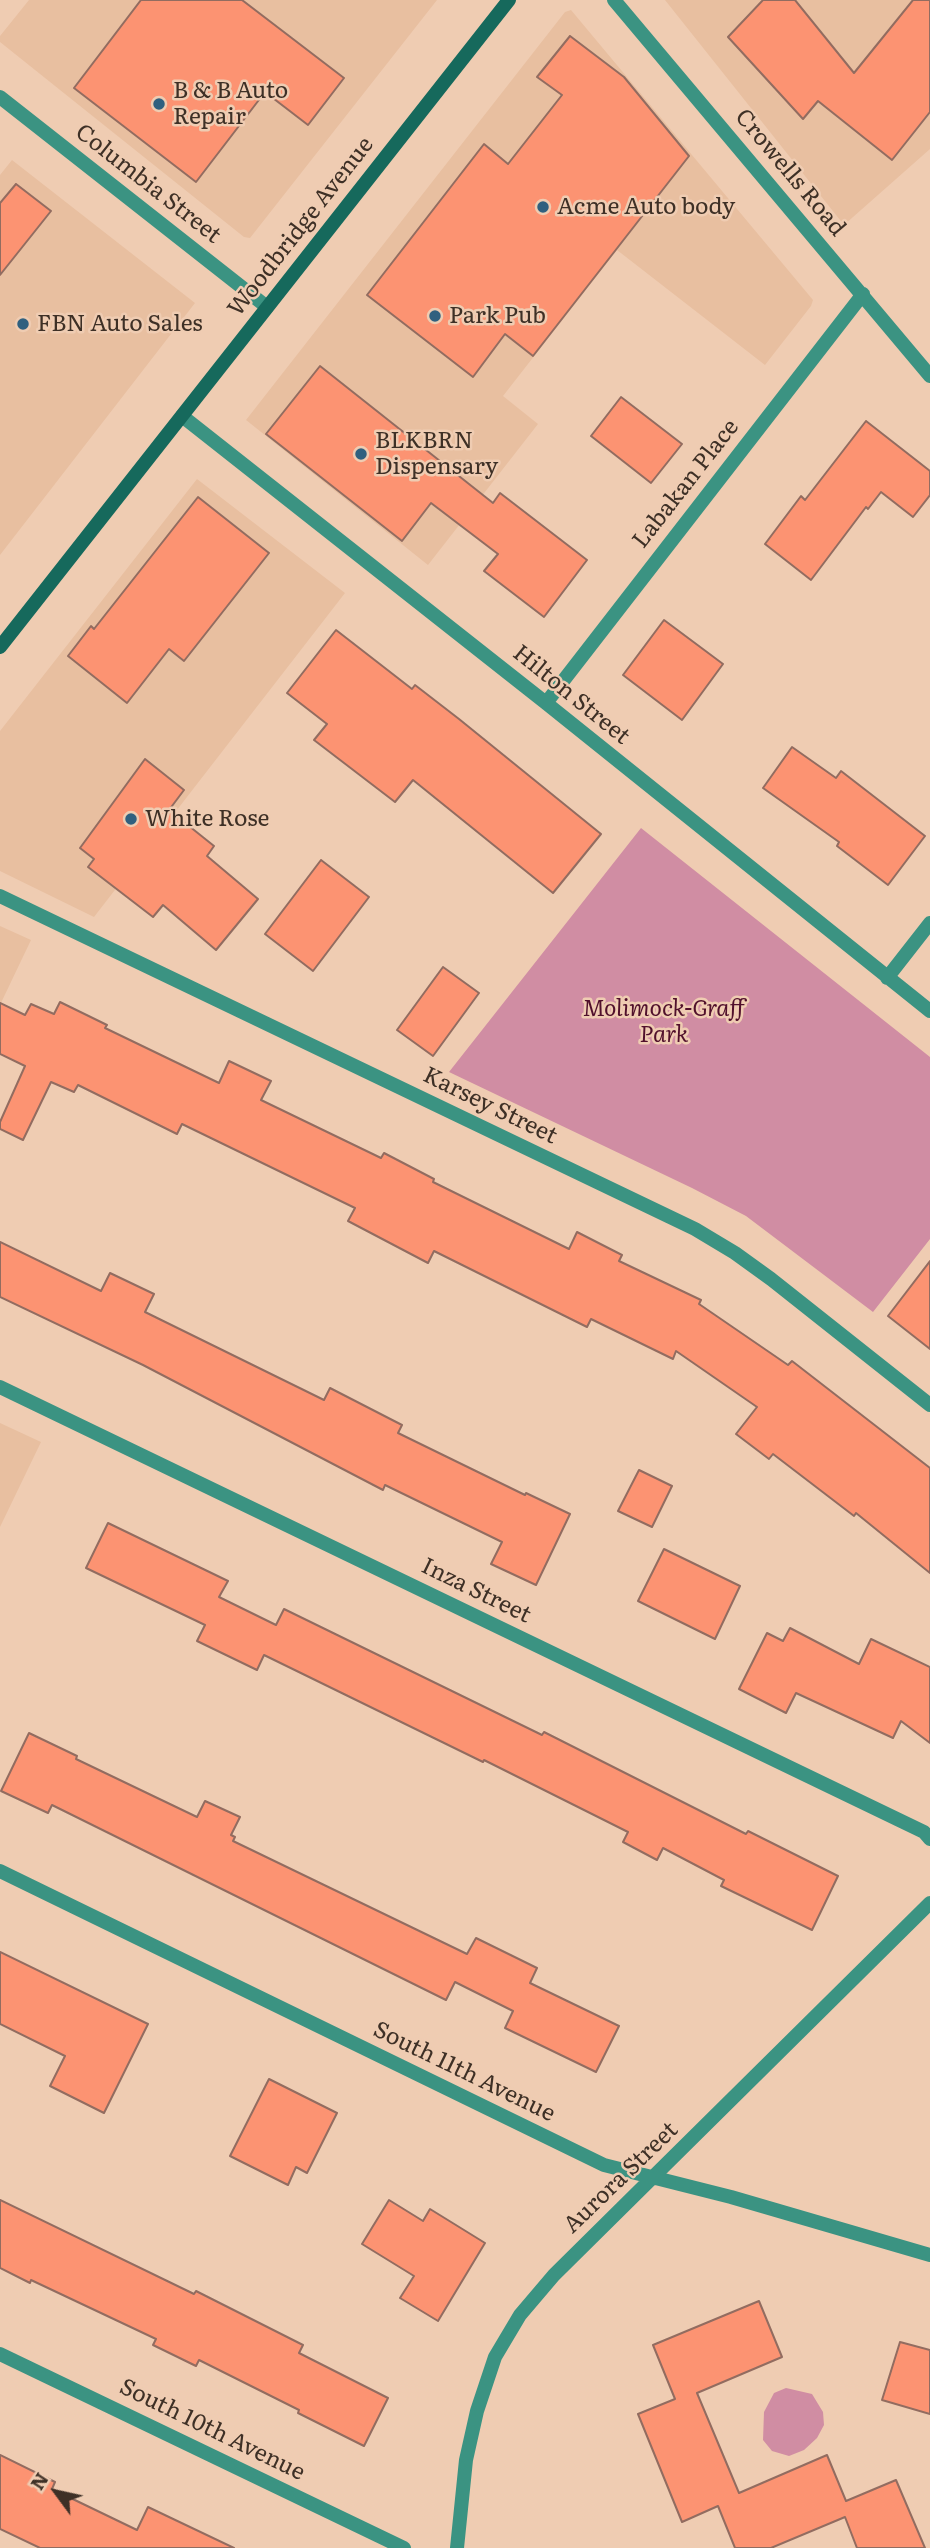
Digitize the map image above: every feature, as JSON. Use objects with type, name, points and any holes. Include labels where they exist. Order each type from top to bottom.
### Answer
[{"type":"main road","name":"Woodbridge Avenue","points":[[0,647],[509,0]]},
{"type":"street","name":"Crowells Road","points":[[614,0],[930,376]]},
{"type":"street","name":"Columbia Street","points":[[0,97],[267,307]]},
{"type":"street","name":"Labakan Place","points":[[545,703],[863,294]]},
{"type":"street","name":"Hilton Street","points":[[182,416],[930,1011]]},
{"type":"street","name":"Karsey Street","points":[[0,896],[695,1229],[736,1253],[771,1279],[930,1405]]},
{"type":"street","points":[[887,978],[930,923]]},
{"type":"street","name":"Inza Street","points":[[0,1387],[923,1832],[930,1839]]},
{"type":"street","name":"South 11th Avenue","points":[[0,1871],[604,2165],[731,2197],[930,2255]]},
{"type":"street","name":"Aurora Street","points":[[457,2548],[466,2460],[477,2411],[495,2357],[520,2315],[554,2275],[930,1903]]},
{"type":"street","name":"South 10th Avenue","points":[[0,2354],[404,2548]]},
{"type":"shaded area","points":[[29,0],[437,0],[250,238],[244,237],[0,42],[0,36]]},
{"type":"shaded area","points":[[665,0],[930,0],[930,149],[844,225]]},
{"type":"shaded area","points":[[571,10],[813,300],[765,365],[617,250],[503,396],[538,424],[428,565],[246,420],[565,12]]},
{"type":"shaded area","points":[[12,160],[195,303],[0,555],[0,175]]},
{"type":"shaded area","points":[[197,479],[345,593],[94,917],[0,871],[0,731]]},
{"type":"shaded area","points":[[0,926],[31,940],[0,1005]]},
{"type":"shaded area","points":[[0,1423],[41,1442],[0,1527]]},
{"type":"green space","name":"Molimock-Graff Park","points":[[641,828],[930,1057],[930,1239],[873,1312],[746,1216],[449,1072]]},
{"type":"green space","points":[[786,2388],[812,2394],[823,2412],[824,2425],[817,2438],[804,2450],[789,2456],[772,2451],[763,2440],[764,2412],[774,2393]]},
{"type":"building","name":"B & B Auto Repair","points":[[141,0],[242,0],[344,78],[308,125],[265,92],[196,182],[74,88]]},
{"type":"building","points":[[763,0],[795,0],[854,73],[913,0],[930,0],[930,112],[892,160],[818,101],[803,119],[728,37]]},
{"type":"building","name":"Acme Auto body","points":[[570,36],[624,77],[689,156],[533,356],[505,334],[473,377],[367,295],[484,144],[508,164],[562,95],[537,77]]},
{"type":"building","points":[[16,184],[51,211],[0,275],[0,203]]},
{"type":"building","name":"BLKBRN Dispensary","points":[[320,366],[493,503],[500,493],[587,560],[544,617],[484,571],[498,554],[431,503],[402,541],[266,434]]},
{"type":"building","points":[[621,397],[682,444],[651,483],[591,436]]},
{"type":"building","points":[[866,421],[930,471],[930,495],[913,517],[881,492],[868,509],[866,507],[811,580],[765,544],[801,496],[805,500]]},
{"type":"building","points":[[198,497],[269,553],[184,661],[169,649],[127,703],[68,656],[91,626],[94,629]]},
{"type":"building","points":[[664,620],[723,664],[682,720],[623,675]]},
{"type":"building","points":[[336,630],[412,689],[415,685],[601,834],[553,893],[413,780],[395,802],[314,740],[327,724],[287,693]]},
{"type":"building","points":[[792,747],[836,778],[841,771],[925,836],[888,885],[837,846],[839,842],[763,788]]},
{"type":"building","points":[[145,759],[184,790],[169,810],[214,846],[207,856],[258,899],[216,950],[163,905],[153,917],[88,867],[94,859],[80,848]]},
{"type":"building","points":[[321,860],[369,897],[313,971],[265,934]]},
{"type":"building","points":[[443,967],[479,993],[433,1056],[397,1030]]},
{"type":"building","points":[[60,1002],[107,1025],[105,1028],[219,1083],[229,1061],[271,1081],[261,1100],[381,1158],[384,1153],[434,1179],[433,1182],[569,1249],[577,1232],[622,1255],[619,1261],[701,1300],[699,1304],[788,1365],[792,1361],[930,1468],[930,1573],[856,1513],[854,1516],[773,1454],[769,1459],[736,1434],[757,1407],[676,1351],[673,1359],[591,1319],[587,1327],[434,1251],[428,1263],[348,1221],[355,1208],[182,1124],[177,1134],[78,1085],[74,1092],[51,1082],[23,1140],[0,1129],[0,1122],[25,1066],[0,1054],[0,1003],[25,1015],[31,1004],[54,1014]]},
{"type":"building","points":[[0,1242],[101,1291],[110,1273],[154,1294],[145,1312],[324,1400],[330,1388],[402,1425],[398,1433],[570,1514],[536,1585],[491,1564],[502,1542],[385,1485],[383,1490],[143,1365],[0,1297]]},
{"type":"building","points":[[930,1261],[930,1349],[888,1316]]},
{"type":"building","points":[[639,1470],[672,1486],[652,1527],[618,1511]]},
{"type":"building","points":[[108,1523],[228,1581],[219,1597],[276,1625],[284,1609],[542,1735],[544,1732],[746,1834],[748,1831],[838,1876],[812,1930],[721,1886],[724,1880],[663,1848],[657,1860],[623,1842],[628,1832],[264,1655],[257,1670],[197,1641],[205,1625],[86,1568]]},
{"type":"building","points":[[664,1549],[740,1586],[715,1639],[638,1601]]},
{"type":"building","points":[[790,1628],[859,1664],[871,1639],[930,1667],[930,1743],[901,1721],[893,1738],[796,1693],[786,1713],[739,1689],[767,1633],[783,1641]]},
{"type":"building","points":[[29,1733],[77,1756],[76,1759],[197,1817],[205,1801],[240,1817],[231,1835],[235,1837],[233,1841],[467,1954],[476,1938],[537,1968],[530,1983],[619,2026],[596,2072],[505,2028],[513,2011],[455,1982],[446,2000],[52,1805],[48,1813],[1,1791]]},
{"type":"building","points":[[0,1952],[148,2024],[104,2113],[50,2086],[65,2056],[0,2024]]},
{"type":"building","points":[[269,2079],[337,2113],[307,2173],[296,2167],[288,2185],[230,2156]]},
{"type":"building","points":[[0,2200],[194,2294],[196,2291],[303,2345],[299,2353],[388,2398],[364,2446],[199,2360],[196,2366],[153,2345],[156,2339],[0,2268]]},
{"type":"building","points":[[389,2200],[423,2221],[430,2209],[485,2243],[438,2321],[400,2298],[414,2276],[362,2244]]},
{"type":"building","points":[[759,2301],[782,2357],[697,2393],[739,2493],[827,2455],[846,2501],[896,2480],[925,2548],[857,2548],[845,2517],[771,2548],[735,2548],[718,2506],[682,2522],[638,2414],[675,2399],[653,2345]]},
{"type":"building","points":[[900,2342],[930,2350],[930,2414],[882,2400]]},
{"type":"building","points":[[0,2455],[55,2482],[52,2489],[137,2530],[148,2507],[234,2548],[40,2548],[0,2529]]},
{"type":"place","name":"B & B Auto Repair","points":[[159,104]]},
{"type":"place","name":"Acme Auto body","points":[[543,207]]},
{"type":"place","name":"Park Pub","points":[[435,316]]},
{"type":"place","name":"FBN Auto Sales","points":[[23,324]]},
{"type":"place","name":"BLKBRN Dispensary","points":[[361,454]]},
{"type":"place","name":"White Rose","points":[[131,819]]}]
